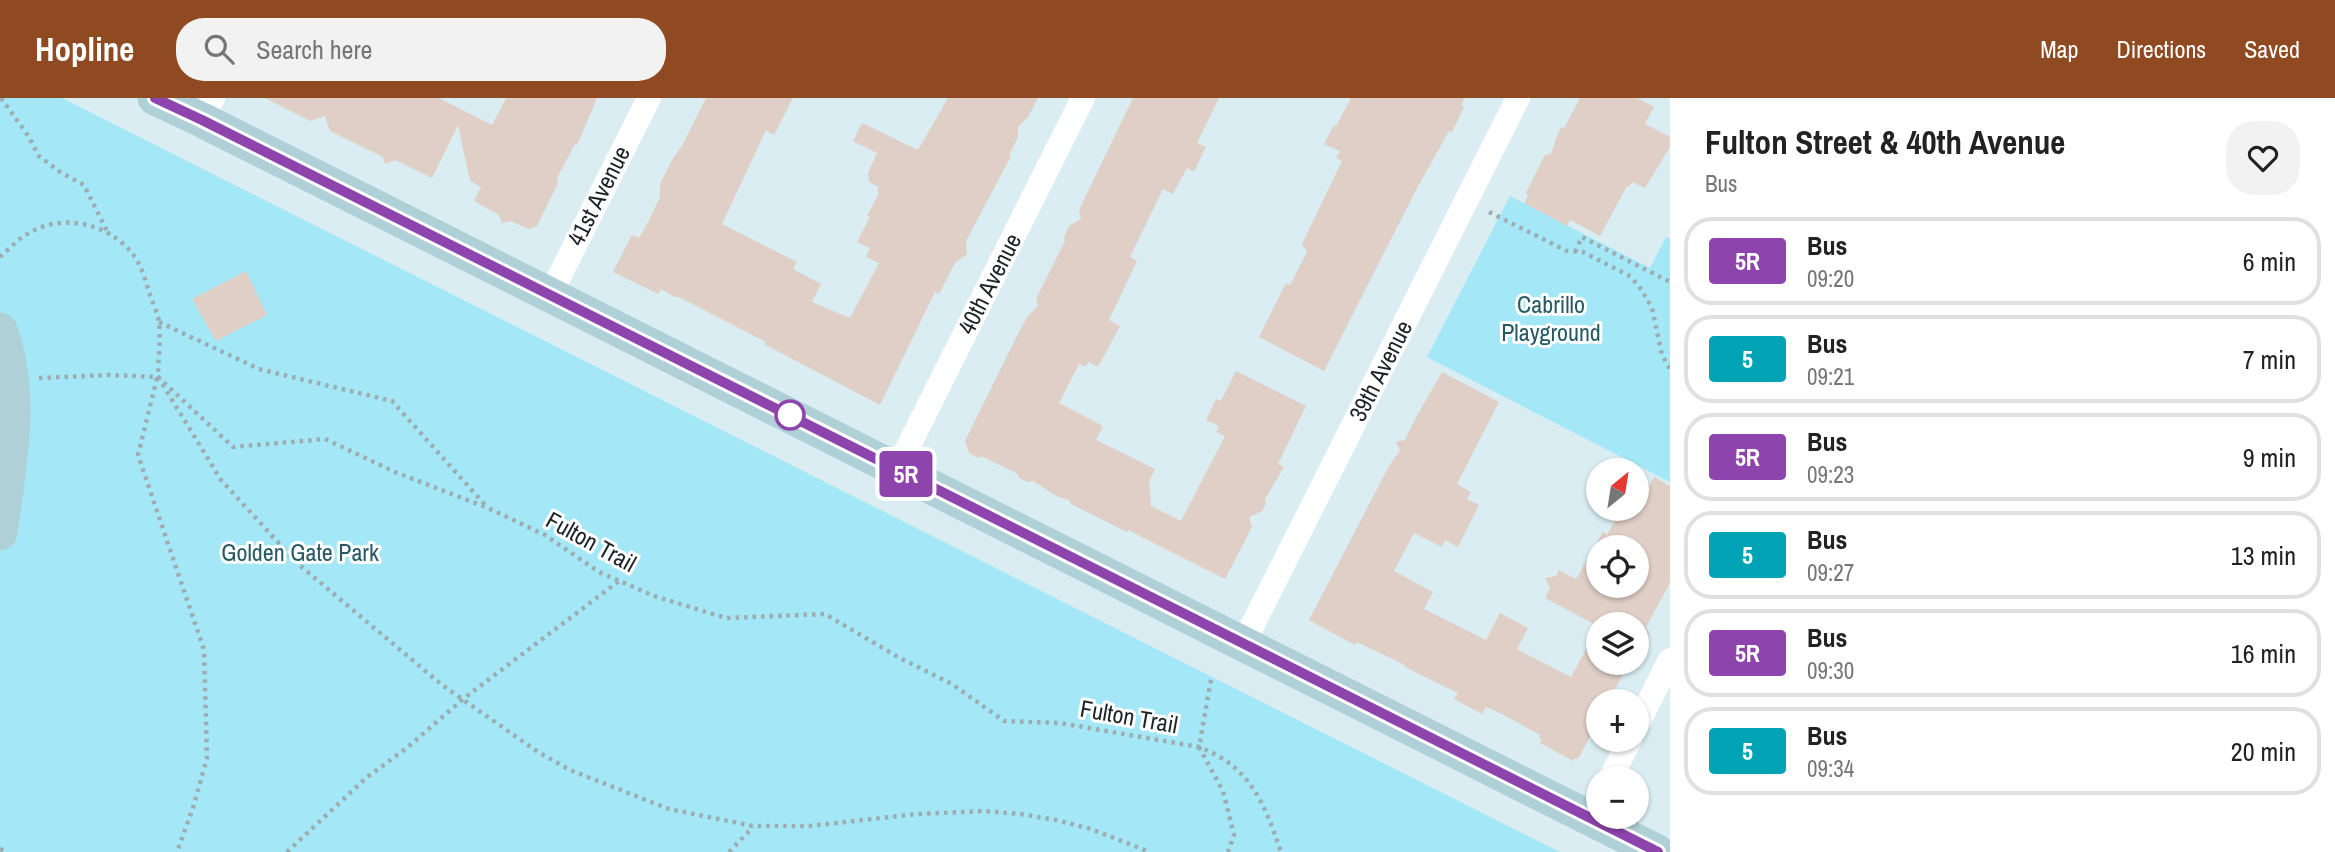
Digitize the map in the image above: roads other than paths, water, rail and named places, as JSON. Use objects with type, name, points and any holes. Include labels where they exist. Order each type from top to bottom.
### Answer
[{"type":"main road","points":[[155,98],[207,109],[550,295],[1243,644],[1586,807]]},
{"type":"main road","points":[[0,330],[12,380],[13,428],[0,533]]},
{"type":"main road","points":[[1622,829],[1657,852]]},
{"type":"street","name":"41st Avenue","points":[[550,295],[649,98]]},
{"type":"street","name":"40th Avenue","points":[[897,469],[1083,98]]},
{"type":"street","name":"39th Avenue","points":[[1243,644],[1518,98]]},
{"type":"street","points":[[1649,701],[1670,660]]},
{"type":"park label","name":"Cabrillo Playground","points":[[1551,319]]},
{"type":"park label","name":"Golden Gate Park","points":[[300,553]]}]
